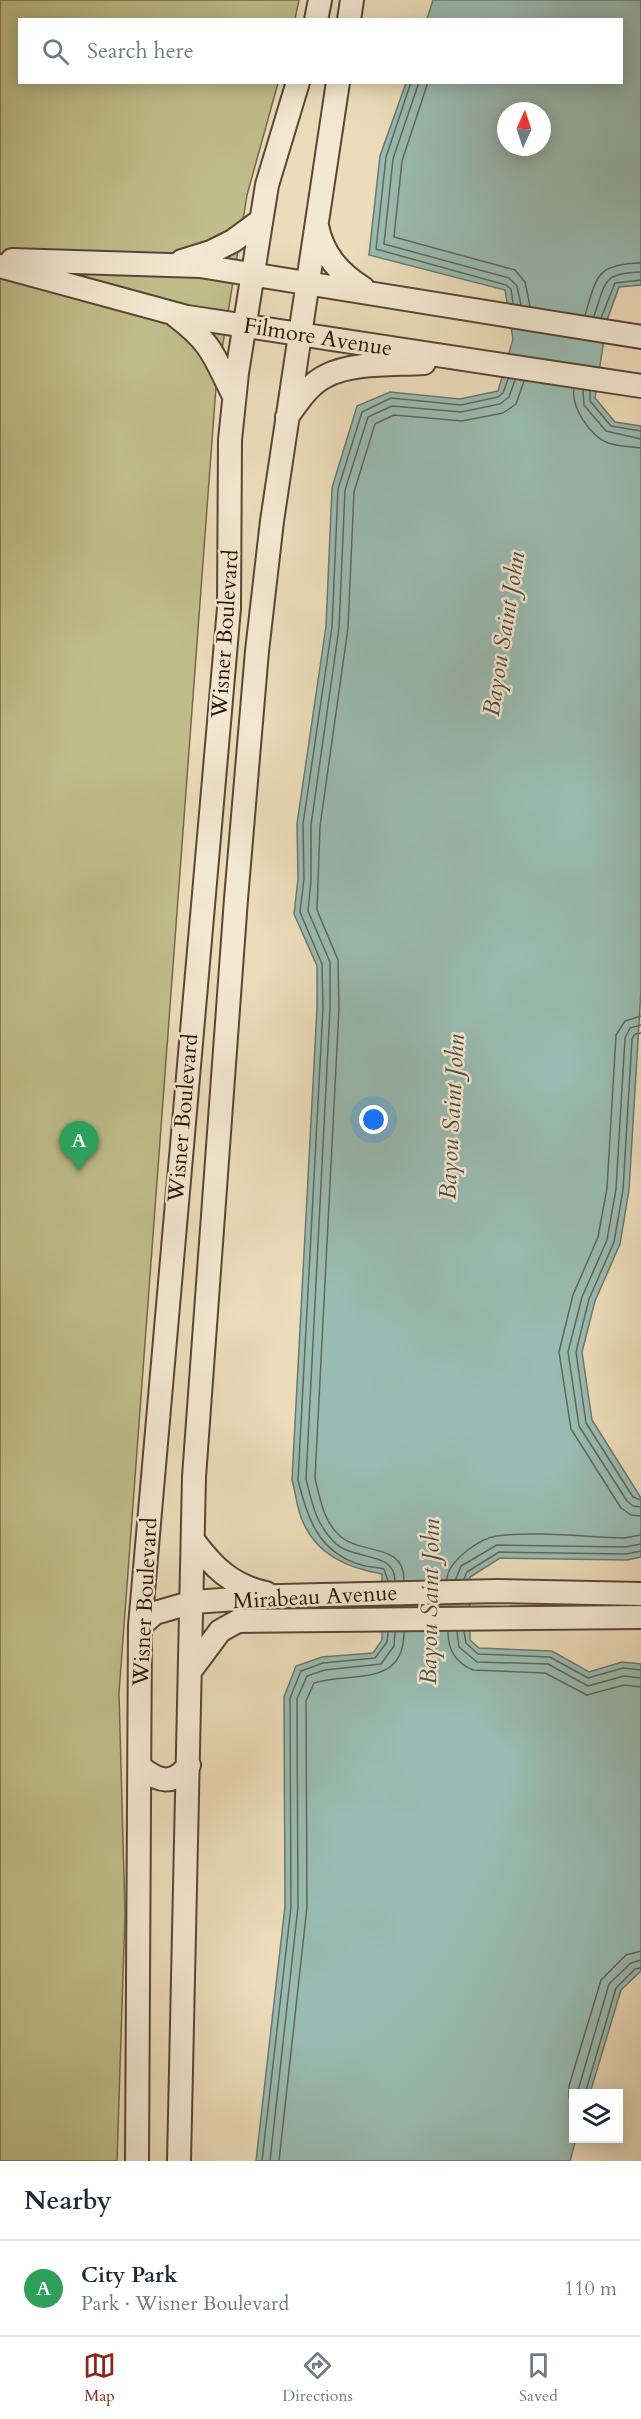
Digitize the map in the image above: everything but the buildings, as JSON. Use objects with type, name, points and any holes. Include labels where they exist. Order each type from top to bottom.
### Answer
[{"type":"street","points":[[316,18],[320,0]]},
{"type":"street","points":[[349,18],[352,0]]},
{"type":"street","name":"Wisner Boulevard","points":[[137,2161],[140,1626],[229,608],[230,440],[234,396],[260,221],[267,186],[297,84]]},
{"type":"street","name":"Wisner Boulevard","points":[[179,2161],[194,1477],[236,899],[257,651],[286,418],[338,84]]},
{"type":"street","points":[[168,267],[211,252],[233,241],[260,221]]},
{"type":"street","points":[[316,222],[320,240],[341,274],[370,292]]},
{"type":"street","points":[[0,259],[168,267],[200,266],[641,337]]},
{"type":"street","name":"Filmore Avenue","points":[[0,266],[172,313],[459,360],[641,386]]},
{"type":"street","points":[[172,313],[200,334],[212,349],[234,396]]},
{"type":"street","points":[[286,418],[306,392],[325,376],[355,368],[459,360]]},
{"type":"street","points":[[193,1540],[220,1573],[248,1590],[279,1596]]},
{"type":"street","name":"Mirabeau Avenue","points":[[140,1626],[155,1613],[193,1602],[279,1596],[498,1591],[641,1594]]},
{"type":"street","name":"Mirabeau Avenue","points":[[191,1670],[220,1631],[238,1621],[261,1618],[641,1617]]},
{"type":"street","points":[[140,1767],[156,1779],[165,1780],[174,1778],[189,1765]]},
{"type":"shaded area","points":[[0,0],[299,0],[295,18],[18,18],[18,84],[278,84],[247,195],[216,387],[119,1693],[125,1914],[117,2161],[0,2161]]},
{"type":"water","name":"Bayou Saint John","points":[[433,0],[641,0],[641,285],[619,287],[607,320],[595,398],[615,422],[641,426],[641,990],[629,1190],[620,1244],[595,1301],[582,1352],[592,1420],[641,1498],[641,1557],[627,1560],[500,1558],[470,1577],[470,1640],[479,1648],[552,1651],[589,1672],[622,1662],[641,1664],[641,1971],[621,1990],[591,2089],[569,2089],[569,2143],[575,2143],[570,2161],[256,2161],[285,1906],[284,1697],[296,1666],[322,1657],[373,1653],[382,1640],[382,1574],[346,1564],[316,1543],[301,1517],[292,1480],[317,1008],[317,966],[294,914],[298,879],[297,824],[326,626],[332,488],[357,406],[390,392],[460,399],[498,391],[513,339],[505,290],[369,255],[380,156],[406,84],[623,84],[623,18],[427,18]]},
{"type":"place","name":"City Park","points":[[79,1171]]}]
